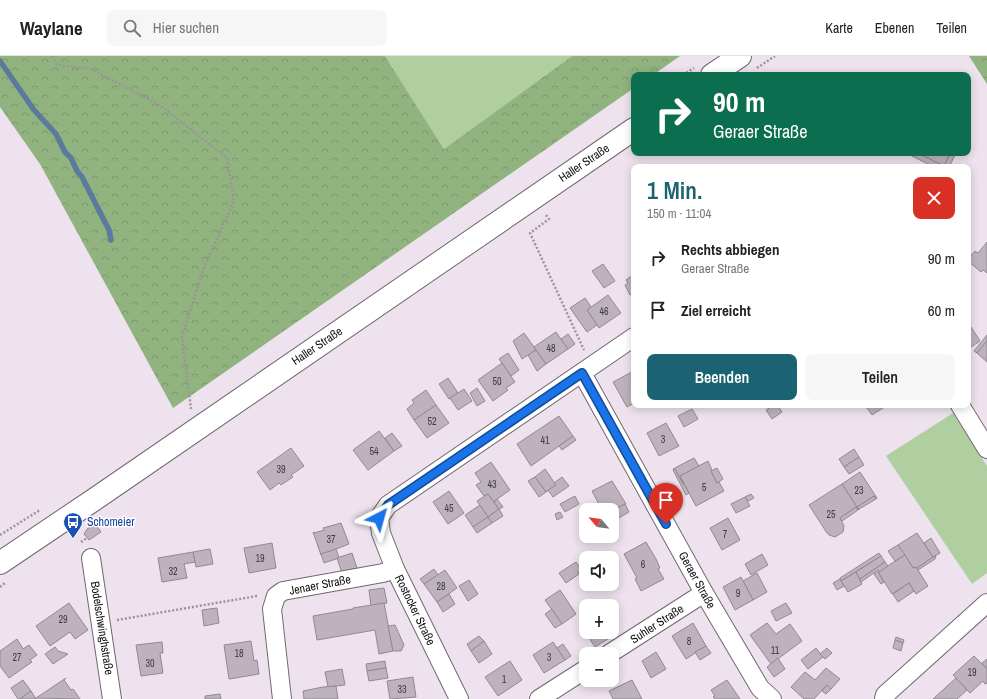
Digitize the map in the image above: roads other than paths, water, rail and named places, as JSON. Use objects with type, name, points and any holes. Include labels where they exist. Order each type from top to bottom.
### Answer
[{"type":"main road","points":[[721,72],[746,64]]},
{"type":"main road","name":"Haller Straße","points":[[0,563],[631,131]]},
{"type":"street","points":[[587,370],[631,339]]},
{"type":"street","name":"Rostocker Straße","points":[[459,699],[395,569],[381,533],[379,518],[388,505],[587,370]]},
{"type":"street","name":"Geraer Straße","points":[[587,370],[704,593],[760,688],[772,699]]},
{"type":"street","points":[[962,408],[987,448]]},
{"type":"street","name":"Bodelschwinghstraße","points":[[91,558],[112,699]]},
{"type":"street","name":"Jenaer Straße","points":[[282,699],[272,609],[276,596],[284,591],[384,573],[395,569]]},
{"type":"street","name":"Suhler Straße","points":[[619,648],[704,593]]},
{"type":"street","points":[[884,699],[885,695],[987,602]]},
{"type":"street","points":[[539,699],[579,673]]},
{"type":"waterway","points":[[0,61],[34,110],[56,134],[65,152],[71,158],[109,230],[111,240]]},
{"type":"place","name":"Schomeier","points":[[73,539]]}]
